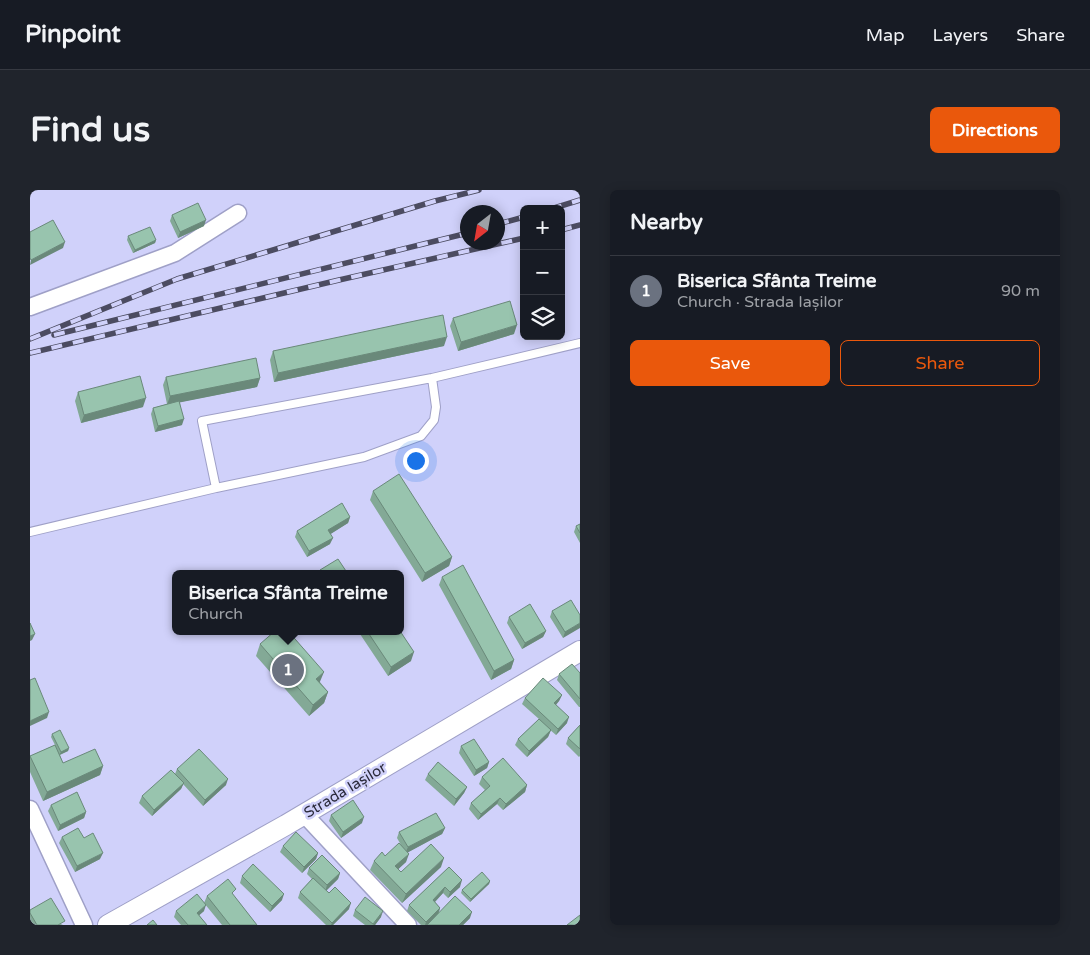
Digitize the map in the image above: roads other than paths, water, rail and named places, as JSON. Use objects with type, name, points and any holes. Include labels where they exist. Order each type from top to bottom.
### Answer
[{"type":"street","points":[[30,308],[175,253],[238,212]]},
{"type":"street","name":"Strada Iașilor","points":[[108,925],[304,814],[580,651]]},
{"type":"street","points":[[30,809],[84,925]]},
{"type":"street","points":[[304,814],[408,925]]},
{"type":"lane","points":[[216,488],[202,421],[432,378],[580,343]]},
{"type":"lane","points":[[30,532],[216,488],[364,457],[421,436],[434,420],[436,407],[432,378]]},
{"type":"railway","points":[[30,339],[177,279],[435,201],[479,190]]},
{"type":"railway","points":[[564,205],[580,200]]},
{"type":"railway","points":[[505,222],[520,218]]},
{"type":"railway","points":[[565,229],[580,225]]},
{"type":"railway","points":[[54,335],[460,235]]},
{"type":"railway","points":[[30,353],[520,239]]},
{"type":"place","name":"Biserica Sfânta Treime","points":[[288,670]]}]
